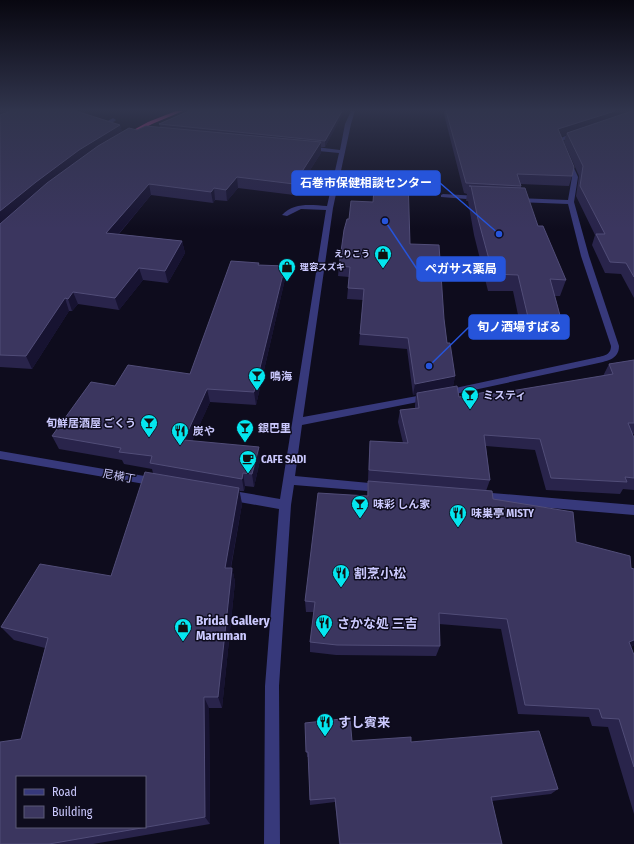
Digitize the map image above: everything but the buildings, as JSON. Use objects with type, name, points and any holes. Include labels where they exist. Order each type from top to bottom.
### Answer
[{"type":"street","points":[[272,844],[272,686],[285,505],[330,208],[342,152],[326,150]]},
{"type":"street","points":[[298,422],[489,385],[594,361],[612,356],[616,352],[585,256],[571,202],[575,177],[563,150]]},
{"type":"street","points":[[443,196],[488,198]]},
{"type":"street","points":[[511,199],[571,202]]},
{"type":"street","points":[[285,214],[290,210],[302,207],[330,208]]},
{"type":"street","name":"尼横丁","points":[[0,455],[169,484]]},
{"type":"street","points":[[288,480],[391,489]]},
{"type":"street","points":[[216,493],[285,505]]},
{"type":"street","points":[[469,496],[634,510]]},
{"type":"place","name":"ペガサス薬局","points":[[385,221]]},
{"type":"place","name":"石巻市保健相談センター","points":[[499,234]]},
{"type":"place","name":"えりこう","points":[[383,269]]},
{"type":"place","name":"理容スズキ","points":[[287,282]]},
{"type":"place","name":"旬ノ酒場すばる","points":[[429,366]]},
{"type":"place","name":"鳴海","points":[[257,391]]},
{"type":"place","name":"ミスティ","points":[[470,410]]},
{"type":"place","name":"旬鮮居酒屋 ごくう","points":[[149,438]]},
{"type":"place","name":"銀巴里","points":[[245,443]]},
{"type":"place","name":"炭や","points":[[180,446]]},
{"type":"place","name":"CAFE SADI","points":[[248,474]]},
{"type":"place","name":"味彩 しん家","points":[[360,519]]},
{"type":"place","name":"味巣亭 MISTY","points":[[458,528]]},
{"type":"place","name":"割烹小松","points":[[341,588]]},
{"type":"place","name":"さかな処 三吉","points":[[324,638]]},
{"type":"place","name":"Bridal Gallery Maruman","points":[[183,642]]},
{"type":"place","name":"すし賓来","points":[[325,737]]}]
